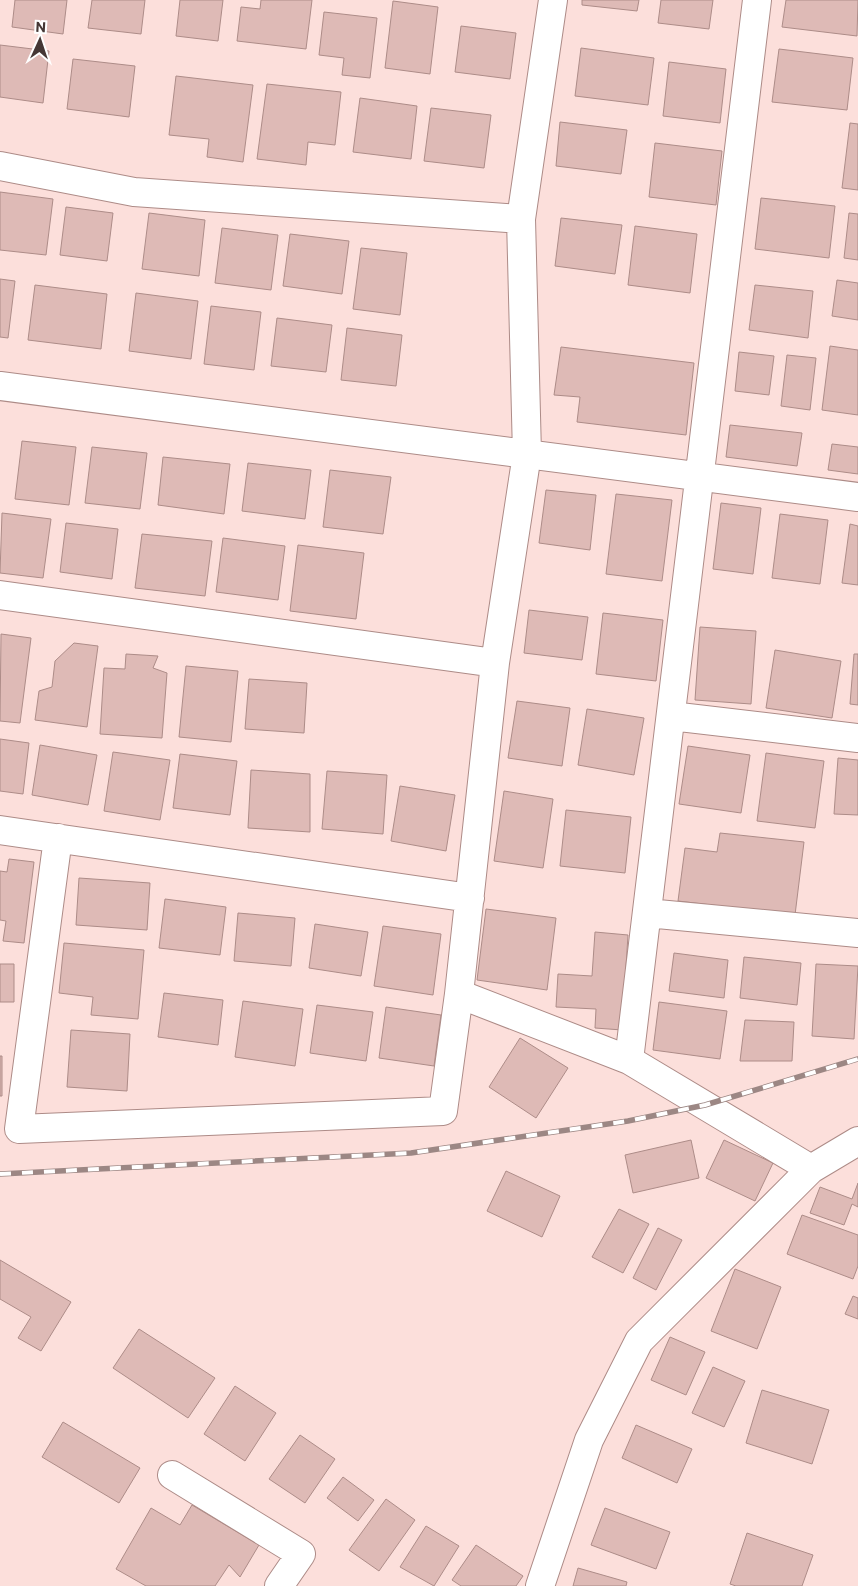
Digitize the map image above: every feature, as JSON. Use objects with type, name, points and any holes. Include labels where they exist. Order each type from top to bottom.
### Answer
[{"type":"street","points":[[58,838],[19,1129],[443,1112],[460,994],[495,663],[527,454],[521,219],[553,0]]},
{"type":"street","points":[[629,1060],[701,477],[757,0]]},
{"type":"street","points":[[0,166],[134,192],[521,219]]},
{"type":"street","points":[[0,386],[858,497]]},
{"type":"street","points":[[0,595],[495,663]]},
{"type":"street","points":[[671,716],[858,738]]},
{"type":"street","points":[[0,830],[470,898]]},
{"type":"street","points":[[647,913],[858,933]]},
{"type":"street","points":[[460,994],[629,1060],[811,1169]]},
{"type":"street","points":[[540,1586],[589,1440],[639,1341],[811,1169],[858,1141]]},
{"type":"street","points":[[172,1475],[301,1554],[279,1586]]},
{"type":"building","points":[[15,0],[67,0],[63,34],[12,27]]},
{"type":"building","points":[[92,0],[145,0],[141,34],[88,28]]},
{"type":"building","points":[[180,0],[223,0],[218,41],[176,36]]},
{"type":"building","points":[[261,0],[312,0],[306,49],[237,41],[241,7],[260,9]]},
{"type":"building","points":[[582,0],[639,0],[637,11],[582,5]]},
{"type":"building","points":[[661,0],[713,0],[709,29],[658,23]]},
{"type":"building","points":[[786,0],[858,0],[857,36],[782,27]]},
{"type":"building","points":[[393,1],[438,7],[430,74],[385,68]]},
{"type":"building","points":[[324,12],[377,18],[370,78],[342,75],[344,58],[319,55]]},
{"type":"building","points":[[461,26],[516,33],[510,79],[455,72]]},
{"type":"building","points":[[0,45],[49,51],[43,103],[0,97]]},
{"type":"building","points":[[581,48],[654,58],[648,105],[575,96]]},
{"type":"building","points":[[779,49],[853,58],[847,110],[772,102]]},
{"type":"building","points":[[73,59],[135,66],[129,117],[67,109]]},
{"type":"building","points":[[669,62],[726,69],[720,123],[663,116]]},
{"type":"building","points":[[176,76],[253,85],[243,162],[207,157],[209,139],[169,135]]},
{"type":"building","points":[[267,84],[341,92],[335,145],[308,142],[306,165],[257,159]]},
{"type":"building","points":[[360,98],[417,106],[411,159],[353,152]]},
{"type":"building","points":[[431,108],[491,115],[484,168],[424,161]]},
{"type":"building","points":[[560,122],[627,130],[621,174],[556,166]]},
{"type":"building","points":[[850,123],[858,124],[858,190],[842,188]]},
{"type":"building","points":[[655,143],[722,151],[716,205],[649,197]]},
{"type":"building","points":[[0,192],[53,199],[46,255],[0,250]]},
{"type":"building","points":[[761,198],[835,206],[829,258],[755,249]]},
{"type":"building","points":[[66,207],[113,213],[107,261],[60,255]]},
{"type":"building","points":[[149,213],[205,220],[199,276],[142,269]]},
{"type":"building","points":[[849,213],[858,214],[858,260],[844,258]]},
{"type":"building","points":[[561,218],[622,225],[615,274],[555,266]]},
{"type":"building","points":[[635,226],[697,234],[690,293],[628,285]]},
{"type":"building","points":[[222,228],[278,235],[271,290],[215,283]]},
{"type":"building","points":[[290,234],[349,241],[342,294],[283,286]]},
{"type":"building","points":[[361,248],[407,253],[400,315],[353,309]]},
{"type":"building","points":[[0,279],[15,281],[8,338],[0,337]]},
{"type":"building","points":[[837,280],[858,283],[858,320],[832,316]]},
{"type":"building","points":[[35,285],[107,294],[101,349],[28,340]]},
{"type":"building","points":[[755,285],[813,291],[808,338],[749,330]]},
{"type":"building","points":[[136,293],[198,301],[191,359],[129,351]]},
{"type":"building","points":[[211,306],[261,312],[254,370],[204,364]]},
{"type":"building","points":[[277,318],[332,325],[326,372],[271,366]]},
{"type":"building","points":[[347,328],[402,335],[396,386],[341,380]]},
{"type":"building","points":[[830,346],[858,350],[858,415],[822,410]]},
{"type":"building","points":[[561,347],[694,363],[686,435],[577,422],[580,397],[554,395]]},
{"type":"building","points":[[739,352],[774,356],[769,395],[735,391]]},
{"type":"building","points":[[787,355],[816,358],[810,410],[781,406]]},
{"type":"building","points":[[730,425],[802,433],[797,466],[726,457]]},
{"type":"building","points":[[22,441],[76,447],[69,505],[15,499]]},
{"type":"building","points":[[832,444],[858,447],[858,474],[828,470]]},
{"type":"building","points":[[92,447],[147,453],[140,509],[85,503]]},
{"type":"building","points":[[163,457],[230,464],[224,514],[158,505]]},
{"type":"building","points":[[248,463],[311,470],[305,519],[242,511]]},
{"type":"building","points":[[330,470],[391,477],[383,534],[323,527]]},
{"type":"building","points":[[546,490],[596,495],[590,550],[539,543]]},
{"type":"building","points":[[616,494],[672,500],[662,581],[606,574]]},
{"type":"building","points":[[721,503],[761,508],[753,574],[713,569]]},
{"type":"building","points":[[2,513],[51,519],[43,578],[0,573]]},
{"type":"building","points":[[780,514],[828,520],[820,584],[772,578]]},
{"type":"building","points":[[66,523],[118,529],[112,579],[60,572]]},
{"type":"building","points":[[850,524],[858,526],[858,585],[842,583]]},
{"type":"building","points":[[142,534],[212,541],[205,596],[135,588]]},
{"type":"building","points":[[223,538],[285,546],[278,600],[216,592]]},
{"type":"building","points":[[298,545],[364,553],[356,619],[290,611]]},
{"type":"building","points":[[529,610],[588,617],[582,660],[524,653]]},
{"type":"building","points":[[603,613],[663,620],[656,681],[596,674]]},
{"type":"building","points":[[700,627],[756,631],[751,704],[695,700]]},
{"type":"building","points":[[1,634],[31,638],[20,723],[0,721]]},
{"type":"building","points":[[74,643],[98,646],[87,727],[35,720],[39,691],[52,687],[55,661]]},
{"type":"building","points":[[775,650],[841,661],[832,718],[766,708]]},
{"type":"building","points":[[126,654],[158,656],[153,668],[167,673],[162,738],[100,734],[104,668],[125,669]]},
{"type":"building","points":[[854,654],[858,654],[858,705],[850,704]]},
{"type":"building","points":[[186,666],[238,671],[231,742],[179,737]]},
{"type":"building","points":[[249,679],[307,683],[304,733],[245,729]]},
{"type":"building","points":[[517,701],[570,708],[562,766],[508,758]]},
{"type":"building","points":[[587,709],[644,718],[634,775],[578,765]]},
{"type":"building","points":[[0,739],[29,743],[23,794],[0,791]]},
{"type":"building","points":[[40,745],[97,755],[88,805],[32,795]]},
{"type":"building","points":[[688,746],[750,755],[741,813],[679,804]]},
{"type":"building","points":[[113,752],[170,760],[160,820],[104,811]]},
{"type":"building","points":[[766,753],[824,761],[815,828],[757,821]]},
{"type":"building","points":[[180,754],[237,761],[230,815],[173,808]]},
{"type":"building","points":[[838,758],[858,760],[858,815],[834,814]]},
{"type":"building","points":[[251,770],[310,774],[310,832],[248,828]]},
{"type":"building","points":[[327,771],[387,775],[383,834],[322,829]]},
{"type":"building","points":[[400,786],[455,795],[446,851],[391,841]]},
{"type":"building","points":[[504,791],[553,799],[543,868],[494,861]]},
{"type":"building","points":[[566,810],[631,817],[625,873],[560,866]]},
{"type":"building","points":[[720,833],[804,842],[795,915],[678,901],[685,848],[717,852]]},
{"type":"building","points":[[9,859],[34,862],[24,943],[3,941],[6,921],[0,920],[0,871],[7,872]]},
{"type":"building","points":[[79,878],[150,883],[147,930],[76,925]]},
{"type":"building","points":[[165,899],[226,907],[220,955],[159,948]]},
{"type":"building","points":[[486,909],[556,918],[547,990],[477,980]]},
{"type":"building","points":[[238,913],[295,918],[291,966],[234,961]]},
{"type":"building","points":[[315,924],[368,932],[361,976],[309,968]]},
{"type":"building","points":[[383,926],[441,934],[433,995],[374,986]]},
{"type":"building","points":[[595,932],[628,935],[622,1030],[595,1028],[596,1009],[556,1007],[558,974],[592,976]]},
{"type":"building","points":[[64,943],[144,950],[138,1019],[91,1015],[93,997],[59,993]]},
{"type":"building","points":[[674,953],[728,960],[724,998],[669,991]]},
{"type":"building","points":[[744,957],[801,963],[797,1005],[740,998]]},
{"type":"building","points":[[0,964],[14,964],[14,1002],[0,1002]]},
{"type":"building","points":[[816,964],[858,966],[854,1039],[812,1036]]},
{"type":"building","points":[[164,993],[223,1000],[218,1045],[158,1037]]},
{"type":"building","points":[[243,1001],[303,1009],[295,1066],[235,1057]]},
{"type":"building","points":[[659,1002],[727,1011],[720,1059],[653,1050]]},
{"type":"building","points":[[317,1005],[373,1012],[366,1061],[310,1053]]},
{"type":"building","points":[[386,1007],[441,1015],[434,1066],[379,1058]]},
{"type":"building","points":[[745,1020],[794,1022],[792,1061],[740,1061]]},
{"type":"building","points":[[71,1030],[130,1034],[127,1091],[67,1087]]},
{"type":"building","points":[[520,1038],[568,1068],[536,1118],[489,1087]]},
{"type":"building","points":[[0,1056],[2,1056],[2,1096],[0,1096]]},
{"type":"building","points":[[691,1140],[699,1178],[633,1193],[625,1155]]},
{"type":"building","points":[[724,1140],[773,1163],[755,1201],[706,1178]]},
{"type":"building","points":[[506,1171],[560,1196],[542,1237],[487,1211]]},
{"type":"building","points":[[858,1183],[858,1207],[852,1204],[844,1225],[810,1213],[820,1187],[852,1199]]},
{"type":"building","points":[[619,1209],[649,1224],[623,1273],[592,1257]]},
{"type":"building","points":[[802,1215],[858,1235],[858,1266],[853,1279],[787,1254]]},
{"type":"building","points":[[658,1228],[682,1240],[656,1290],[633,1278]]},
{"type":"building","points":[[0,1260],[71,1302],[41,1351],[18,1338],[31,1317],[0,1299]]},
{"type":"building","points":[[735,1269],[781,1287],[757,1349],[711,1331]]},
{"type":"building","points":[[853,1296],[858,1298],[858,1319],[845,1314]]},
{"type":"building","points":[[139,1329],[215,1378],[188,1418],[113,1368]]},
{"type":"building","points":[[670,1337],[705,1352],[686,1395],[651,1380]]},
{"type":"building","points":[[713,1367],[745,1381],[724,1427],[692,1413]]},
{"type":"building","points":[[235,1386],[276,1413],[245,1461],[204,1434]]},
{"type":"building","points":[[762,1390],[829,1410],[812,1464],[746,1443]]},
{"type":"building","points":[[63,1422],[140,1468],[119,1503],[42,1457]]},
{"type":"building","points":[[636,1425],[692,1449],[677,1483],[622,1458]]},
{"type":"building","points":[[300,1435],[335,1459],[305,1503],[269,1479]]},
{"type":"building","points":[[343,1477],[374,1500],[358,1521],[327,1498]]},
{"type":"building","points":[[386,1499],[415,1520],[379,1571],[349,1550]]},
{"type":"building","points":[[192,1505],[259,1545],[240,1577],[229,1565],[215,1586],[146,1586],[116,1569],[151,1508],[180,1525]]},
{"type":"building","points":[[605,1508],[670,1532],[656,1569],[591,1545]]},
{"type":"building","points":[[426,1526],[459,1546],[434,1586],[400,1567]]},
{"type":"building","points":[[747,1533],[813,1555],[802,1586],[736,1586],[730,1584]]},
{"type":"building","points":[[476,1545],[523,1576],[516,1586],[461,1586],[452,1580]]},
{"type":"building","points":[[578,1568],[627,1582],[626,1586],[573,1586]]},
{"type":"railway","points":[[0,1174],[411,1153],[628,1121],[705,1105],[858,1059]]}]
